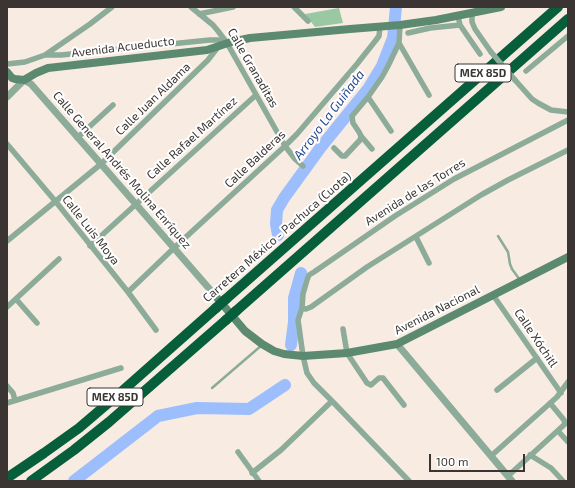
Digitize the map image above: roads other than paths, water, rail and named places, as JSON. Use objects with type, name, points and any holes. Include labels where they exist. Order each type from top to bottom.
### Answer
[{"type":"highway","name":"Carretera México - Pachuca (Cuota)","points":[[7,478],[79,428],[120,393],[558,7]]},
{"type":"highway","name":"MEX 85D","points":[[31,481],[70,454],[109,422],[568,19]]},
{"type":"main road","name":"Avenida Acueducto","points":[[24,80],[48,68],[207,50],[244,39],[399,25],[458,16],[489,8],[501,7]]},
{"type":"main road","name":"Calle General Andrés Molina Enríquez","points":[[8,75],[15,79],[24,80]]},
{"type":"main road","name":"Avenida Nacional","points":[[213,293],[245,331],[274,351],[284,354],[303,356],[348,353],[397,344],[568,257]]},
{"type":"street","points":[[7,64],[24,62],[45,55],[112,7]]},
{"type":"street","name":"Calle Granaditas","points":[[191,7],[218,31],[223,44],[256,95],[285,146],[295,160],[303,166]]},
{"type":"street","points":[[199,14],[233,7]]},
{"type":"street","points":[[294,7],[308,21]]},
{"type":"street","points":[[472,13],[472,22],[475,29],[491,52],[532,99],[551,110],[568,112]]},
{"type":"street","points":[[458,16],[460,25],[480,54]]},
{"type":"street","points":[[372,149],[361,136],[352,119],[354,114],[382,77],[399,43],[399,25]]},
{"type":"street","points":[[408,33],[430,28],[460,25]]},
{"type":"street","name":"Calle Balderas","points":[[128,292],[297,134],[358,64],[379,36],[383,27]]},
{"type":"street","points":[[526,71],[568,36]]},
{"type":"street","points":[[45,55],[60,55],[210,40],[218,40],[223,44]]},
{"type":"street","points":[[399,43],[430,95]]},
{"type":"street","name":"Calle Juan Aldama","points":[[7,241],[101,164],[223,44]]},
{"type":"street","points":[[7,97],[24,80]]},
{"type":"street","name":"Calle General Andrés Molina Enríquez","points":[[24,80],[31,84],[213,293]]},
{"type":"street","name":"Calle Rafael Martínez","points":[[90,246],[256,95]]},
{"type":"street","points":[[368,96],[392,131]]},
{"type":"street","points":[[77,138],[113,104]]},
{"type":"street","name":"Avenida de las Torres","points":[[409,481],[310,378],[306,370],[298,320],[302,308],[303,294],[309,275],[395,216],[454,179],[568,120]]},
{"type":"street","points":[[334,148],[342,156],[346,156],[360,140],[361,136]]},
{"type":"street","name":"Calle Luis Moya","points":[[7,144],[56,202],[128,292],[156,330]]},
{"type":"street","points":[[302,308],[306,309],[311,307],[367,267],[488,191],[568,150]]},
{"type":"street","points":[[416,237],[429,264]]},
{"type":"street","points":[[7,307],[59,259]]},
{"type":"street","name":"Calle Xóchitl","points":[[493,294],[561,393]]},
{"type":"street","points":[[16,299],[38,323]]},
{"type":"street","points":[[343,329],[350,359],[367,383],[370,385],[380,378],[383,378],[404,405]]},
{"type":"street","points":[[397,344],[510,478],[530,455],[565,424],[550,403]]},
{"type":"street","points":[[497,390],[537,358]]},
{"type":"street","points":[[7,404],[15,400],[121,368]]},
{"type":"street","points":[[491,456],[561,393],[568,382]]},
{"type":"street","points":[[7,386],[13,393],[15,400]]},
{"type":"street","points":[[252,472],[281,450],[332,401]]},
{"type":"street","points":[[558,431],[568,442]]},
{"type":"street","points":[[238,452],[259,481]]},
{"type":"street","points":[[530,455],[547,465],[563,481]]},
{"type":"lane","points":[[498,236],[508,252],[512,269],[520,281]]},
{"type":"lane","points":[[212,388],[262,344]]},
{"type":"waterway","name":"Arroyo La Guiñada","points":[[278,235],[276,224],[277,210],[284,198],[321,147],[368,89],[382,66],[393,38],[396,7]]},
{"type":"waterway","points":[[291,345],[294,322],[294,298],[301,273]]},
{"type":"waterway","points":[[74,481],[158,416],[197,408],[249,409],[285,385]]}]
